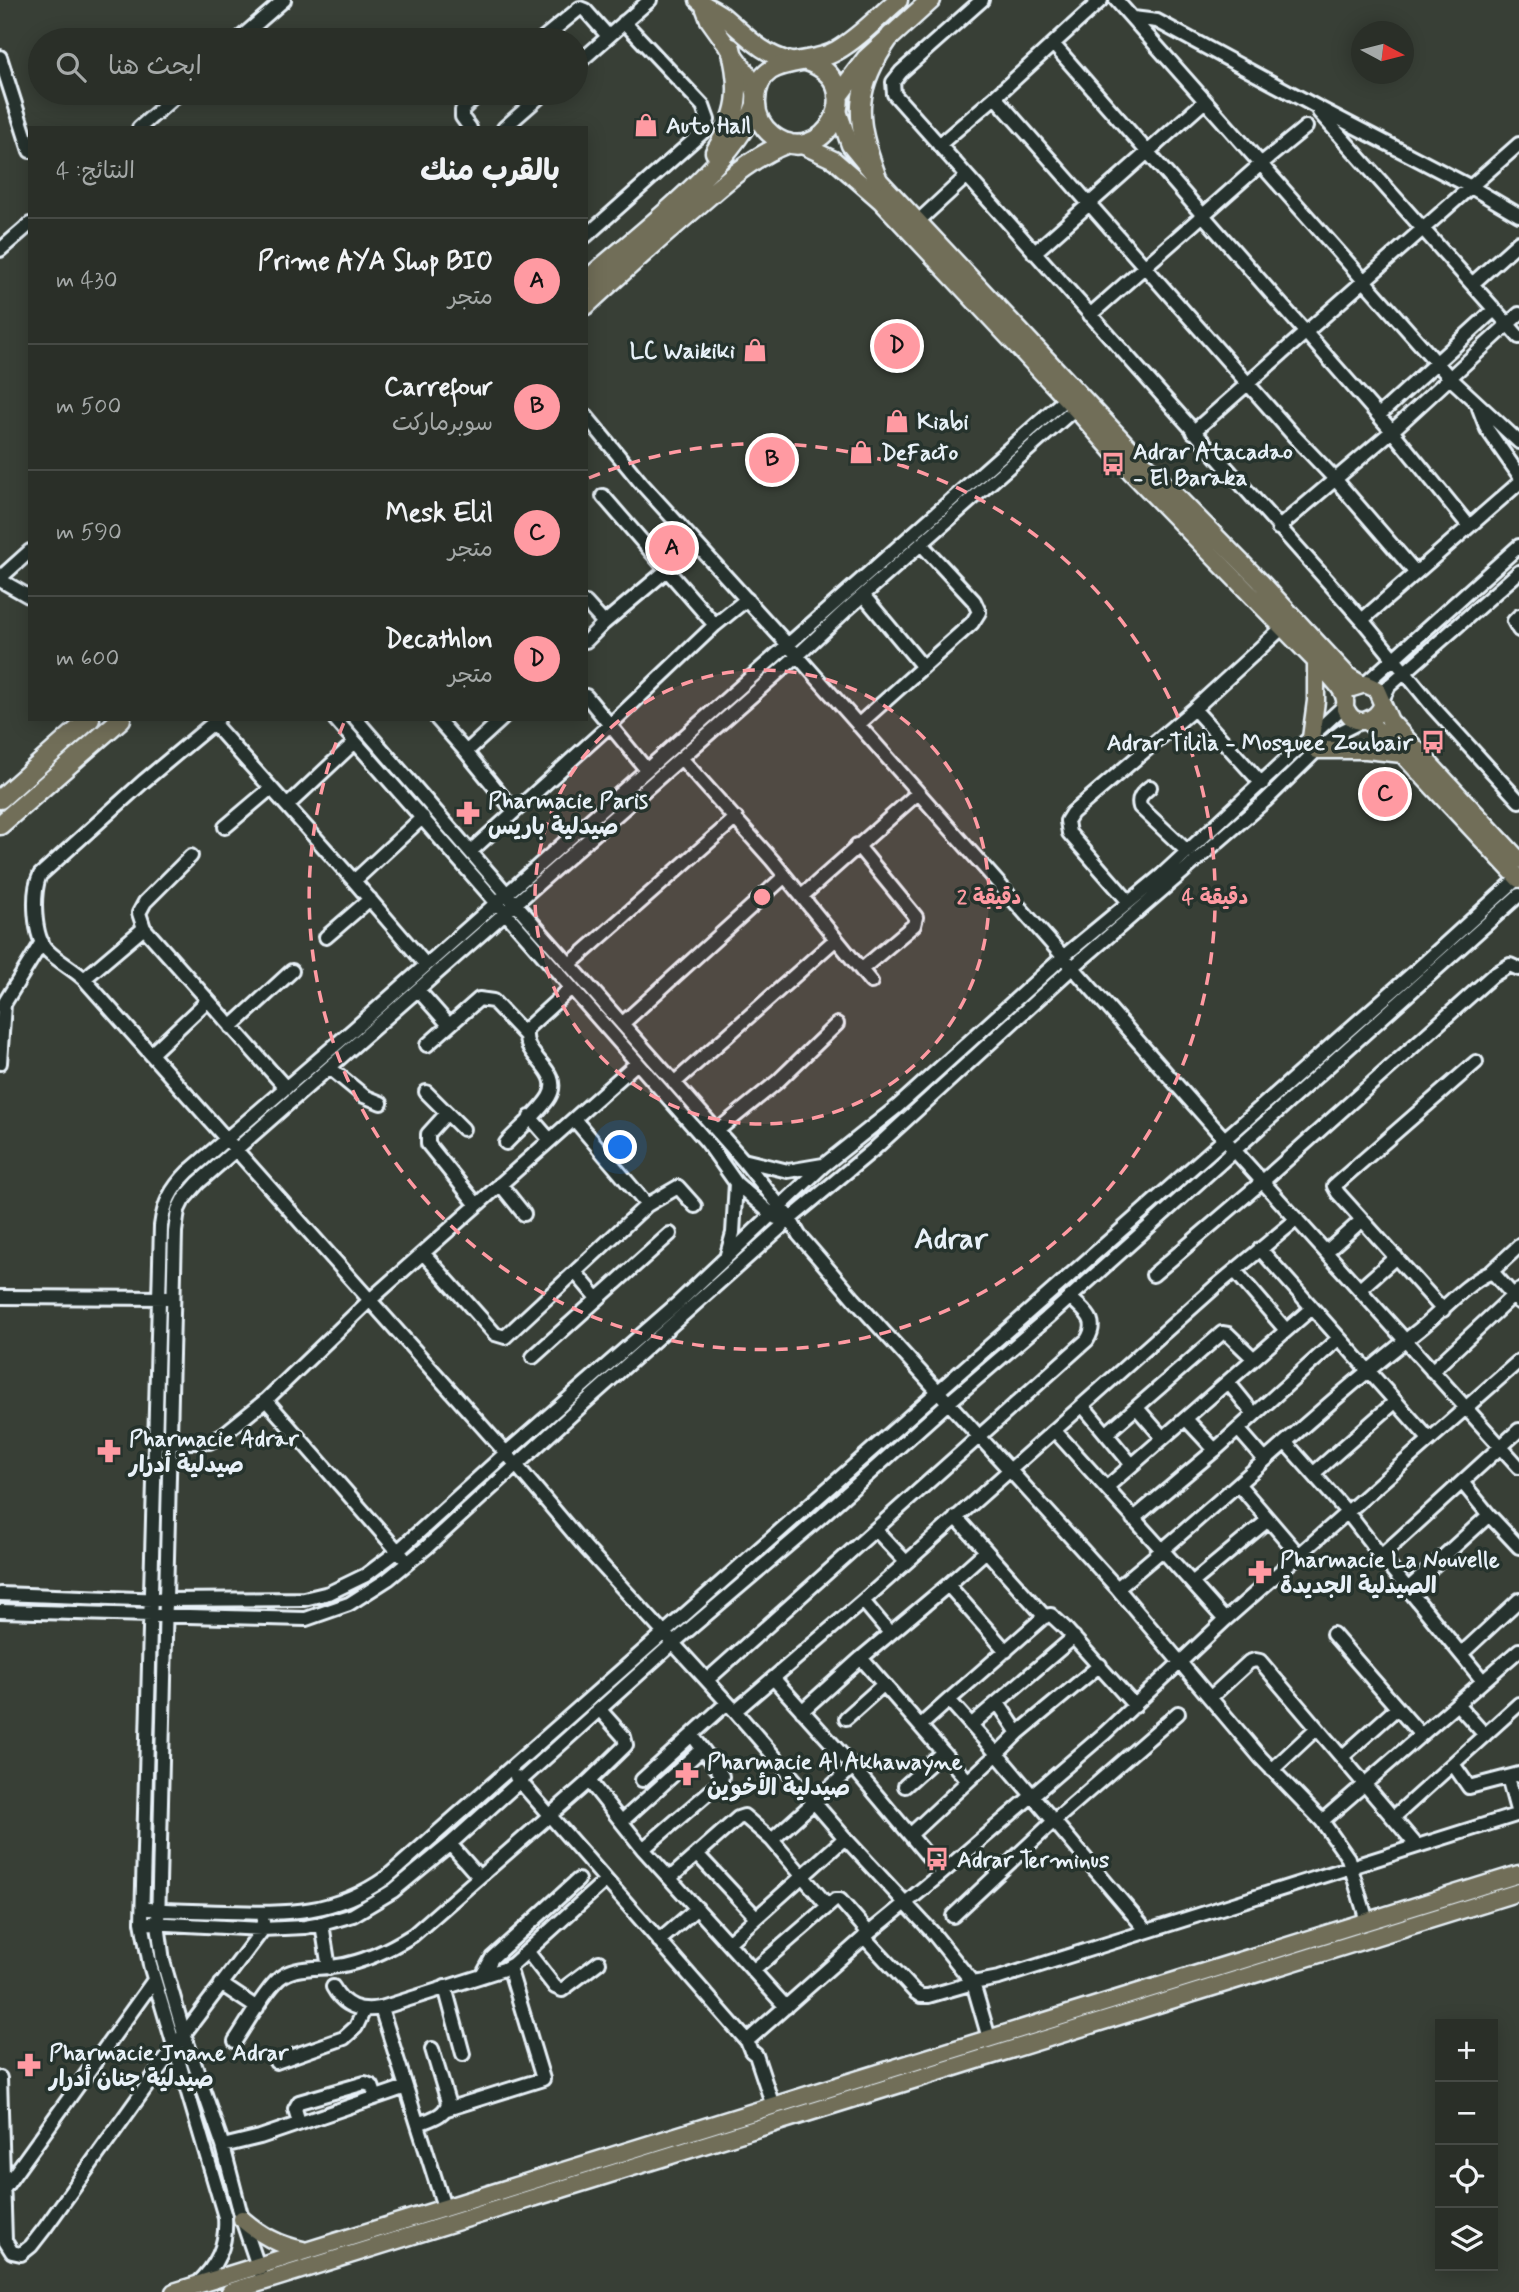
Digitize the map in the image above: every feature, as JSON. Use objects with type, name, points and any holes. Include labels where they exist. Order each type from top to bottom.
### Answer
[{"type":"highway","points":[[588,279],[690,190],[741,135],[761,81],[771,70],[830,55],[848,44],[898,0]]},
{"type":"highway","points":[[838,103],[858,68],[930,0]]},
{"type":"highway","points":[[877,178],[865,148],[860,123],[860,101],[872,64],[891,35]]},
{"type":"highway","points":[[690,190],[724,138],[737,106],[738,78],[731,48]]},
{"type":"highway","points":[[588,303],[640,254],[743,167],[764,153],[817,139],[825,134],[835,119],[838,103],[836,88],[827,72],[799,61]]},
{"type":"highway","points":[[756,100],[762,125],[769,133],[794,144]]},
{"type":"highway","points":[[0,799],[88,721]]},
{"type":"highway","points":[[0,825],[119,721]]},
{"type":"main road","points":[[701,2],[768,53],[799,61]]},
{"type":"main road","points":[[701,2],[709,20],[749,76],[756,100]]},
{"type":"main road","points":[[838,103],[850,145],[913,225],[1076,399],[1243,562],[1348,676],[1376,690],[1390,721],[1519,860]]},
{"type":"main road","points":[[794,144],[824,154],[845,167],[913,225]]},
{"type":"main road","points":[[1076,399],[1132,473],[1339,686],[1350,716],[1364,721],[1402,754],[1519,878]]},
{"type":"main road","points":[[1316,660],[1314,744],[1402,754]]},
{"type":"main road","points":[[1345,702],[1351,689],[1363,684]]},
{"type":"main road","points":[[1364,721],[1377,715],[1382,703]]},
{"type":"main road","points":[[174,2292],[1519,1874]]},
{"type":"main road","points":[[230,2292],[1519,1892]]},
{"type":"main road","points":[[242,2219],[277,2244],[305,2251]]},
{"type":"street","points":[[252,28],[284,0]]},
{"type":"street","points":[[588,54],[650,0]]},
{"type":"street","points":[[982,0],[901,72],[893,82],[894,94],[1362,620],[1405,674],[1519,801]]},
{"type":"street","points":[[939,145],[1101,0]]},
{"type":"street","points":[[1115,0],[1450,378],[1519,442]]},
{"type":"street","points":[[556,28],[580,8],[585,10],[608,36]]},
{"type":"street","points":[[1133,18],[1157,21],[1519,215]]},
{"type":"street","points":[[588,234],[703,132],[708,120],[703,106],[624,22]]},
{"type":"street","points":[[1053,44],[1392,431],[1469,526]]},
{"type":"street","points":[[0,57],[28,145]]},
{"type":"street","points":[[995,97],[1416,573]]},
{"type":"street","points":[[1034,253],[1205,102]]},
{"type":"street","points":[[141,126],[165,105]]},
{"type":"street","points":[[467,105],[462,110],[462,117],[469,126]]},
{"type":"street","points":[[506,126],[522,105]]},
{"type":"street","points":[[1315,106],[1519,337]]},
{"type":"street","points":[[1090,316],[1262,163],[1307,127]]},
{"type":"street","points":[[1194,432],[1519,144]]},
{"type":"street","points":[[913,225],[967,177]]},
{"type":"street","points":[[0,250],[28,226]]},
{"type":"street","points":[[1472,284],[1519,242]]},
{"type":"street","points":[[1378,415],[1494,310]]},
{"type":"street","points":[[1278,528],[1392,431],[1519,314]]},
{"type":"street","points":[[263,2282],[242,2219],[223,2146],[184,2034],[163,1961],[158,1924],[175,1246],[177,1221],[183,1200],[231,1144],[286,1088],[426,965],[681,758],[921,544],[1076,399]]},
{"type":"street","points":[[194,2286],[213,2268],[220,2256],[226,2230],[225,2217],[146,1953],[142,1922],[161,1246],[163,1214],[170,1193],[188,1172],[231,1144],[330,1068],[418,990],[646,769],[787,644],[1076,399]]},
{"type":"street","points":[[1479,407],[1487,429],[1519,475]]},
{"type":"street","points":[[588,418],[641,483],[1519,1466]]},
{"type":"street","points":[[1362,620],[1519,483]]},
{"type":"street","points":[[603,496],[715,625]]},
{"type":"street","points":[[858,725],[972,623],[979,612],[974,601],[921,544]]},
{"type":"street","points":[[1363,684],[1394,660],[1519,546]]},
{"type":"street","points":[[28,553],[0,579],[28,596]]},
{"type":"street","points":[[588,639],[667,570]]},
{"type":"street","points":[[1382,703],[1389,686],[1519,572]]},
{"type":"street","points":[[863,595],[923,667]]},
{"type":"street","points":[[471,851],[715,625],[747,599]]},
{"type":"street","points":[[588,605],[604,623]]},
{"type":"street","points":[[1519,616],[1514,621],[1519,630]]},
{"type":"street","points":[[1129,902],[1069,833],[1066,825],[1072,813],[1194,709],[1282,628]]},
{"type":"street","points":[[588,698],[646,769]]},
{"type":"street","points":[[0,1611],[287,1620],[320,1616],[349,1604],[408,1563],[787,1223],[873,1150],[1073,967],[1234,828],[1314,744],[1345,702]]},
{"type":"street","points":[[1194,709],[1262,784]]},
{"type":"street","points":[[426,965],[216,721],[144,781],[40,875],[35,889],[36,920],[47,951],[84,979],[506,1452],[586,1548],[933,1933],[973,1983],[989,2038]]},
{"type":"street","points":[[337,721],[505,903],[570,964],[718,1130],[743,1160],[787,1223],[978,1438],[1117,1588],[1272,1770],[1322,1821],[1352,1867],[1367,1921]]},
{"type":"street","points":[[358,721],[471,851],[505,903],[571,988],[707,1142],[736,1183],[777,1211]]},
{"type":"street","points":[[439,721],[514,811]]},
{"type":"street","points":[[466,752],[500,721]]},
{"type":"street","points":[[0,1594],[264,1601],[317,1597],[354,1582],[398,1552],[506,1452],[726,1259],[824,1165],[898,1106],[1064,956],[1188,852],[1262,784],[1314,744],[1364,721]]},
{"type":"street","points":[[287,806],[355,741]]},
{"type":"street","points":[[681,758],[736,818],[871,982]]},
{"type":"street","points":[[1150,787],[1141,794],[1138,802],[1140,807],[1188,852]]},
{"type":"street","points":[[225,827],[271,788]]},
{"type":"street","points":[[802,896],[918,793]]},
{"type":"street","points":[[354,881],[423,817]]},
{"type":"street","points":[[570,964],[736,818]]},
{"type":"street","points":[[857,845],[916,917],[914,925],[862,969]]},
{"type":"street","points":[[191,856],[145,902],[139,914],[144,929],[286,1088]]},
{"type":"street","points":[[622,1024],[785,876]]},
{"type":"street","points":[[143,1908],[302,1912],[342,1903],[372,1888],[1519,878]]},
{"type":"street","points":[[142,1922],[262,1929],[305,1927],[353,1914],[380,1901],[450,1844],[672,1644],[815,1522],[1236,1151],[1519,895]]},
{"type":"street","points":[[326,937],[370,899]]},
{"type":"street","points":[[84,979],[144,929]]},
{"type":"street","points":[[674,1083],[836,939]]},
{"type":"street","points":[[0,1063],[4,1004],[42,942]]},
{"type":"street","points":[[1153,1275],[1263,1181],[1492,975],[1510,965],[1519,969]]},
{"type":"street","points":[[231,1027],[292,971]]},
{"type":"street","points":[[524,1035],[527,1028],[571,988]]},
{"type":"street","points":[[418,990],[449,1025]]},
{"type":"street","points":[[427,1045],[479,999],[493,1001],[524,1035],[526,1044],[552,1077],[553,1087],[548,1099],[506,1143]]},
{"type":"street","points":[[151,1054],[208,1000]]},
{"type":"street","points":[[718,1130],[777,1082],[838,1024]]},
{"type":"street","points":[[1443,1310],[1335,1190],[1336,1184],[1476,1062]]},
{"type":"street","points":[[156,1441],[200,1443],[216,1440],[266,1400],[370,1300],[637,1063]]},
{"type":"street","points":[[330,1068],[364,1096],[381,1103]]},
{"type":"street","points":[[426,1092],[463,1129]]},
{"type":"street","points":[[447,1113],[428,1134],[428,1144],[477,1205]]},
{"type":"street","points":[[530,1117],[550,1140]]},
{"type":"street","points":[[574,1119],[647,1206]]},
{"type":"street","points":[[743,1160],[788,1171],[824,1165]]},
{"type":"street","points":[[726,1259],[733,1233],[736,1183]]},
{"type":"street","points":[[500,1184],[524,1214]]},
{"type":"street","points":[[423,1253],[495,1334],[505,1337],[647,1206],[678,1187],[695,1206]]},
{"type":"street","points":[[642,1780],[692,1735],[774,1679],[1297,1219]]},
{"type":"street","points":[[1326,1252],[1362,1220]]},
{"type":"street","points":[[533,1357],[596,1297],[670,1234]]},
{"type":"street","points":[[161,1246],[175,1246]]},
{"type":"street","points":[[1117,1588],[1239,1485],[1368,1370],[1478,1278],[1490,1273],[1519,1246]]},
{"type":"street","points":[[1261,1249],[1429,1439]]},
{"type":"street","points":[[1360,1289],[1396,1257]]},
{"type":"street","points":[[1235,1271],[1286,1330]]},
{"type":"street","points":[[575,1272],[596,1297]]},
{"type":"street","points":[[1432,1371],[1517,1296],[1490,1273]]},
{"type":"street","points":[[0,1297],[174,1298]]},
{"type":"street","points":[[707,1680],[1087,1340],[1093,1326],[1091,1319],[1070,1297]]},
{"type":"street","points":[[1107,1487],[1312,1308]]},
{"type":"street","points":[[1107,1433],[1222,1333],[1228,1334],[1253,1358]]},
{"type":"street","points":[[1133,1519],[1215,1450],[1339,1338]]},
{"type":"street","points":[[749,2046],[786,2007],[1135,1706],[1225,1620],[1519,1361]]},
{"type":"street","points":[[1228,1382],[1254,1413]]},
{"type":"street","points":[[266,1400],[408,1563]]},
{"type":"street","points":[[1314,1473],[1395,1402]]},
{"type":"street","points":[[1083,1406],[1132,1465]]},
{"type":"street","points":[[1137,1408],[1163,1438]]},
{"type":"street","points":[[1186,1419],[1215,1450]]},
{"type":"street","points":[[1238,1429],[1265,1460]]},
{"type":"street","points":[[1381,1556],[1519,1430]]},
{"type":"street","points":[[1055,1431],[1225,1620]]},
{"type":"street","points":[[1286,1443],[1347,1512],[1483,1681]]},
{"type":"street","points":[[1239,1485],[1299,1555]]},
{"type":"street","points":[[1466,1487],[1519,1547]]},
{"type":"street","points":[[1408,1589],[1489,1515]]},
{"type":"street","points":[[956,1517],[1045,1617]]},
{"type":"street","points":[[1192,1583],[1268,1520]]},
{"type":"street","points":[[876,1530],[906,1562]]},
{"type":"street","points":[[803,1711],[889,1632],[986,1551]]},
{"type":"street","points":[[948,1584],[1006,1651]]},
{"type":"street","points":[[863,1601],[889,1632]]},
{"type":"street","points":[[1461,1654],[1519,1601]]},
{"type":"street","points":[[920,1726],[1045,1617],[1053,1616],[1135,1706]]},
{"type":"street","points":[[1333,1634],[1421,1735]]},
{"type":"street","points":[[971,1725],[1073,1637]]},
{"type":"street","points":[[1322,1821],[1519,1650]]},
{"type":"street","points":[[861,1658],[968,1781]]},
{"type":"street","points":[[1210,1698],[1249,1662],[1257,1660],[1394,1816],[1417,1846]]},
{"type":"street","points":[[910,1835],[1018,1734],[1100,1665]]},
{"type":"street","points":[[774,1679],[853,1767],[942,1873]]},
{"type":"street","points":[[846,1718],[884,1684]]},
{"type":"street","points":[[948,1700],[1033,1795],[1147,1931]]},
{"type":"street","points":[[998,1703],[1018,1734]]},
{"type":"street","points":[[1457,1703],[1485,1735]]},
{"type":"street","points":[[1394,1816],[1519,1704]]},
{"type":"street","points":[[1342,1757],[1397,1707]]},
{"type":"street","points":[[235,2041],[272,1986],[284,1975],[297,1970],[329,1968],[370,1958],[413,1935],[589,1782],[626,1745],[624,1737],[600,1710]]},
{"type":"street","points":[[953,1916],[1054,1821],[1178,1713]]},
{"type":"street","points":[[1272,1770],[1317,1728]]},
{"type":"street","points":[[643,1849],[721,1782],[722,1776],[692,1735]]},
{"type":"street","points":[[622,1821],[702,1748]]},
{"type":"street","points":[[905,1786],[943,1752]]},
{"type":"street","points":[[753,1971],[832,1900],[840,1900],[921,1996],[929,1996],[999,1978],[1519,1814],[1514,1775],[1469,1787],[1453,1764]]},
{"type":"street","points":[[772,1840],[853,1767]]},
{"type":"street","points":[[509,1769],[756,2055],[769,2107]]},
{"type":"street","points":[[589,1782],[643,1849],[786,2007]]},
{"type":"street","points":[[670,1878],[741,1817],[747,1817],[772,1840],[827,1905]]},
{"type":"street","points":[[728,1943],[845,1838]]},
{"type":"street","points":[[450,1844],[479,1877]]},
{"type":"street","points":[[697,1854],[756,1917]]},
{"type":"street","points":[[482,1976],[492,1958],[578,1880]]},
{"type":"street","points":[[333,1987],[347,2004],[364,2010],[381,2008],[509,1967],[606,1880]]},
{"type":"street","points":[[555,1902],[567,1915]]},
{"type":"street","points":[[659,1941],[697,1908]]},
{"type":"street","points":[[302,1912],[305,1927]]},
{"type":"street","points":[[0,2078],[5,2241],[12,2252],[20,2254],[31,2246],[45,2228],[262,1929],[263,1913]]},
{"type":"street","points":[[322,1924],[329,1968]]},
{"type":"street","points":[[527,1951],[555,1987],[562,1990],[600,1962]]},
{"type":"street","points":[[418,2123],[447,2109],[543,2080],[509,1967]]},
{"type":"street","points":[[3,2190],[154,1980]]},
{"type":"street","points":[[221,1984],[257,2008]]},
{"type":"street","points":[[445,1987],[463,2054]]},
{"type":"street","points":[[381,2008],[444,2207]]},
{"type":"street","points":[[276,2062],[344,2038],[356,2027],[364,2010]]},
{"type":"street","points":[[432,2049],[448,2102],[447,2109]]},
{"type":"street","points":[[299,2122],[295,2109],[299,2102],[365,2083],[372,2086],[376,2097]]},
{"type":"street","points":[[223,2146],[260,2137],[406,2087]]},
{"type":"place","name":"Auto Hall","points":[[646,125]]},
{"type":"place","name":"Decathlon","points":[[897,346]]},
{"type":"place","name":"LC Waikiki","points":[[755,350]]},
{"type":"place","name":"Kiabi","points":[[897,421]]},
{"type":"place","name":"DeFacto","points":[[861,452]]},
{"type":"place","name":"Carrefour","points":[[772,460]]},
{"type":"place","name":"Adrar Atacadao - El Baraka","points":[[1113,464]]},
{"type":"place","name":"Prime AYA Shop BIO","points":[[672,548]]},
{"type":"place","name":"Adrar Tilila - Mosquee Zoubair","points":[[1433,742]]},
{"type":"place","name":"Mesk Elil","points":[[1385,794]]},
{"type":"place","name":"Pharmacie Paris صيدلية باريس","points":[[468,813]]},
{"type":"place","name":"Pharmacie Adrar صيدلية أدرار","points":[[109,1451]]},
{"type":"place","name":"Pharmacie La Nouvelle الصيدلية الجديدة","points":[[1260,1572]]},
{"type":"place","name":"Pharmacie Al Akhawayne صيدلية الأخوين","points":[[687,1774]]},
{"type":"place","name":"Adrar Terminus","points":[[937,1859]]},
{"type":"place","name":"Pharmacie Jnane Adrar صيدلية جنان أدرار","points":[[29,2065]]},
{"type":"district","name":"Adrar","points":[[951,1238]]}]
